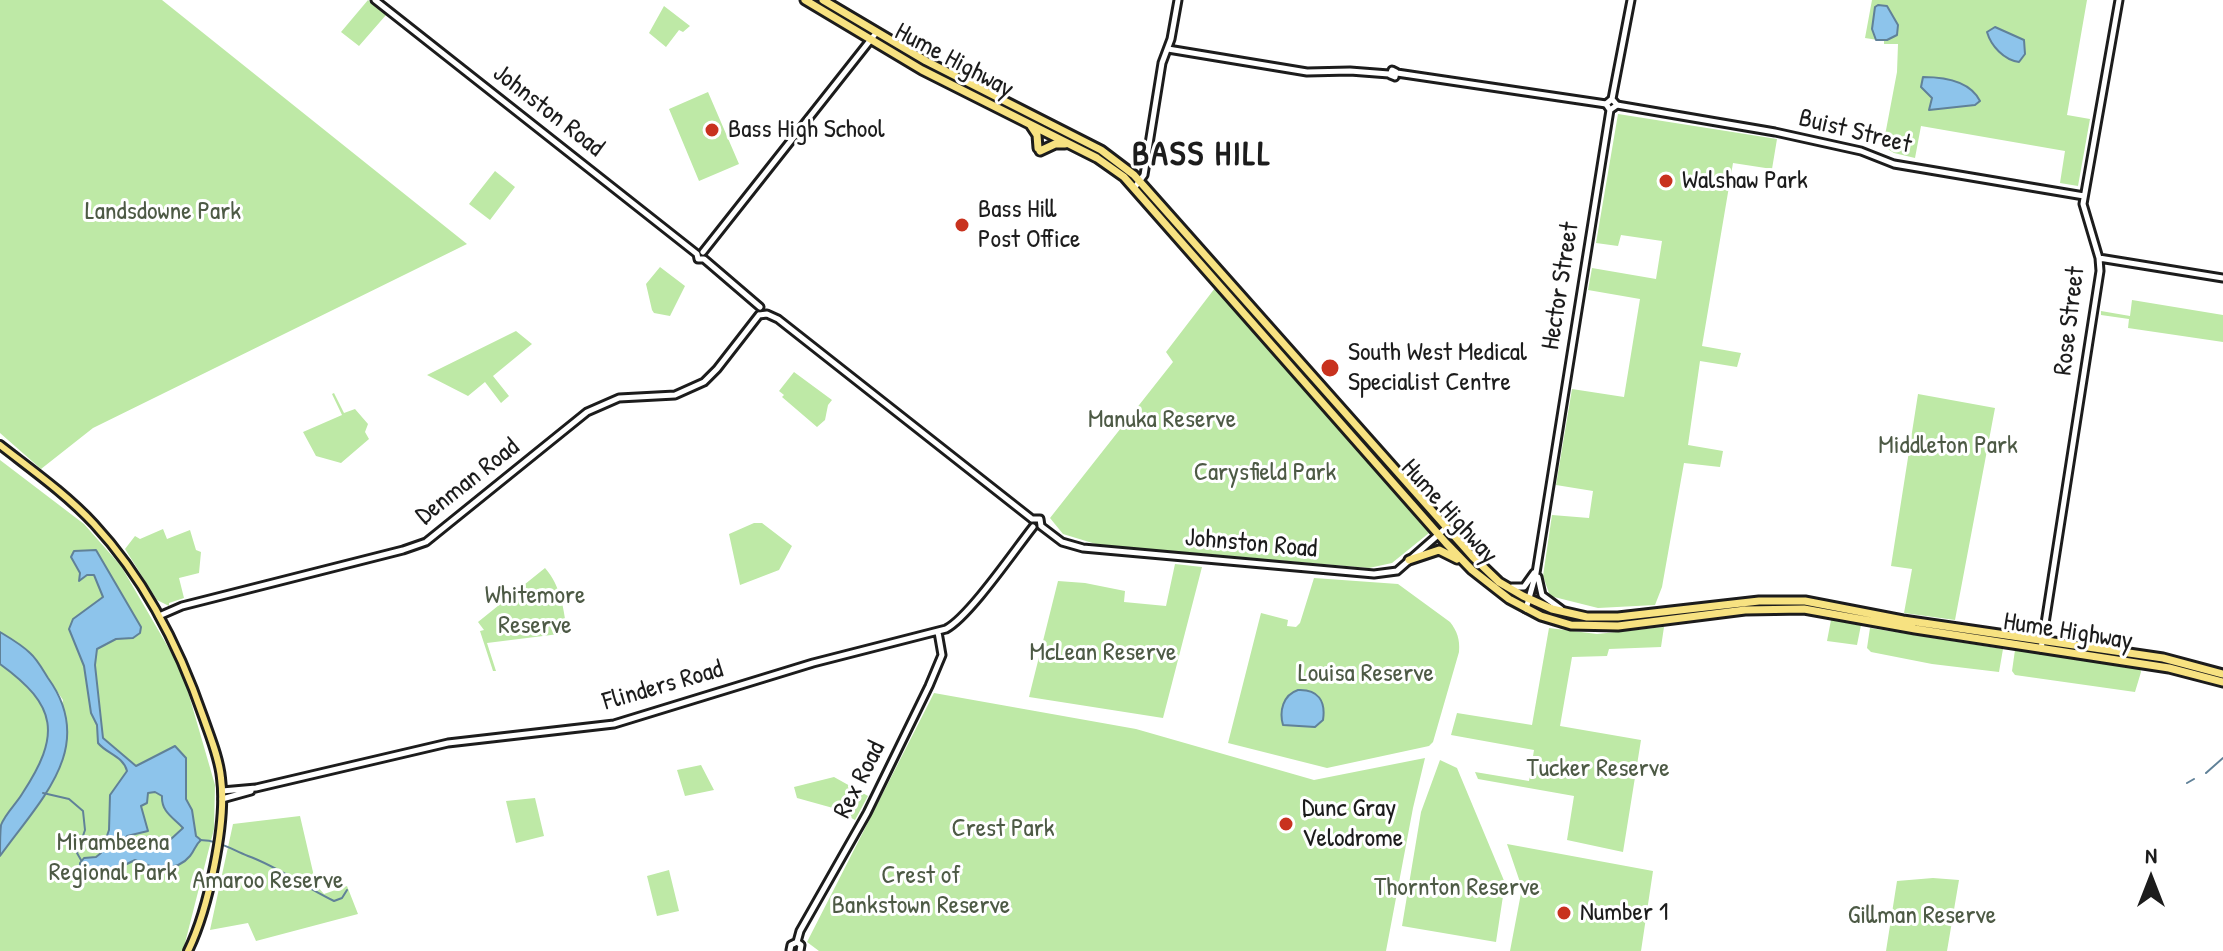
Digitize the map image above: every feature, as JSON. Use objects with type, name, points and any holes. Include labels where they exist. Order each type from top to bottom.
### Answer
[{"type":"highway","name":"Hume Highway","points":[[805,0],[1092,145],[1138,184],[1499,582],[1530,600],[1572,615],[1618,617],[1793,600],[2169,668],[2223,682]]},
{"type":"highway","name":"Hume Highway","points":[[823,0],[941,80],[1097,158],[1138,184],[1439,534],[1472,570],[1526,609],[1559,622],[1600,627],[1745,610],[1804,609],[2042,645],[2163,658],[2223,674]]},
{"type":"highway","points":[[1030,124],[1037,135],[1039,149],[1055,144],[1071,145]]},
{"type":"highway","points":[[1409,560],[1433,550],[1442,550],[1472,570]]},
{"type":"main road","points":[[0,445],[61,493],[95,525],[128,566],[185,666],[217,756],[222,795],[218,843],[197,932],[188,951]]},
{"type":"street","name":"Johnston Road","points":[[375,0],[701,255],[760,307],[767,307],[763,314]]},
{"type":"street","points":[[1138,184],[1178,0]]},
{"type":"street","points":[[1168,49],[1307,72],[1393,74],[1606,104],[1612,99],[1631,0]]},
{"type":"street","name":"Rose Street","points":[[2042,645],[2100,271],[2084,196],[2119,0]]},
{"type":"street","points":[[701,255],[874,36]]},
{"type":"street","points":[[1606,104],[1610,110],[1617,105],[1612,99]]},
{"type":"street","name":"Buist Street","points":[[1617,105],[1775,132],[1861,151],[1894,164],[2084,196]]},
{"type":"street","name":"Hector Street","points":[[1526,609],[1537,564],[1610,110]]},
{"type":"street","points":[[2099,258],[2223,278]]},
{"type":"street","points":[[763,314],[778,319],[1032,519],[1033,527],[1041,526]]},
{"type":"street","name":"Denman Road","points":[[159,617],[182,606],[426,542],[587,412],[619,398],[675,395],[704,382],[763,314]]},
{"type":"street","name":"Johnston Road","points":[[1032,519],[1040,519],[1041,526],[1067,544],[1094,550],[1374,574],[1397,571],[1447,527]]},
{"type":"street","name":"Flinders Road","points":[[222,795],[448,743],[614,724],[813,663],[938,632],[955,624],[1033,527]]},
{"type":"street","points":[[1499,582],[1514,588],[1524,587],[1537,564]]},
{"type":"street","points":[[1537,564],[1538,588],[1542,595],[1572,615]]},
{"type":"street","name":"Rex Road","points":[[791,950],[791,945],[797,942],[800,931],[867,813],[929,686],[942,655],[938,632]]},
{"type":"street","points":[[797,942],[800,951]]},
{"type":"street","points":[[782,951],[791,950]]},
{"type":"green space","name":"Landsdowne Park","points":[[0,0],[162,0],[467,244],[93,428],[41,469],[0,433]]},
{"type":"green space","points":[[368,0],[386,15],[359,46],[341,32]]},
{"type":"green space","points":[[1872,0],[2087,0],[2067,115],[2090,119],[2078,186],[2060,183],[2065,151],[1921,126],[1915,158],[1894,153],[1883,146],[1897,72],[1898,44],[1884,44],[1884,41],[1865,38]]},
{"type":"green space","points":[[664,6],[690,26],[683,32],[679,30],[666,47],[649,33]]},
{"type":"green space","points":[[708,92],[739,164],[699,181],[669,109]]},
{"type":"green space","points":[[1618,114],[1777,139],[1772,169],[1733,163],[1702,346],[1741,353],[1737,367],[1700,361],[1688,445],[1723,451],[1720,467],[1684,463],[1662,587],[1655,605],[1598,608],[1550,596],[1543,576],[1552,515],[1589,518],[1593,491],[1556,485],[1572,389],[1624,397],[1640,299],[1588,290],[1592,268],[1656,279],[1662,241],[1621,235],[1618,246],[1596,243]]},
{"type":"green space","points":[[495,171],[515,187],[490,220],[469,204]]},
{"type":"green space","points":[[660,267],[685,286],[670,316],[654,313],[646,284]]},
{"type":"green space","name":"Carysfield Park","points":[[1215,288],[1429,533],[1392,563],[1369,568],[1099,545],[1063,534],[1050,518],[1173,362],[1166,352]]},
{"type":"green space","points":[[2132,300],[2223,315],[2223,342],[2128,328],[2129,319],[2101,315],[2101,311],[2130,316]]},
{"type":"green space","points":[[516,331],[532,344],[493,376],[509,396],[501,403],[485,382],[468,396],[427,375]]},
{"type":"green space","points":[[794,372],[832,400],[825,420],[817,427],[779,391]]},
{"type":"green space","points":[[334,393],[344,413],[355,409],[368,424],[365,432],[369,439],[341,463],[316,456],[303,432],[342,415]]},
{"type":"green space","name":"Middleton Park","points":[[1918,394],[1995,408],[1955,620],[1904,613],[1912,569],[1891,566]]},
{"type":"green space","name":"Mirambeena Regional Park","points":[[0,460],[84,524],[121,566],[182,671],[215,785],[214,829],[183,951],[0,951],[0,856],[35,810],[63,700],[31,654],[0,632]]},
{"type":"green space","points":[[754,523],[762,523],[792,546],[779,570],[740,585],[729,534]]},
{"type":"green space","points":[[163,529],[167,539],[190,530],[196,550],[201,552],[199,573],[179,578],[184,598],[169,603],[169,606],[157,600],[125,549],[135,536],[140,539]]},
{"type":"green space","name":"McLean Reserve","points":[[1175,564],[1202,567],[1163,718],[1029,697],[1058,581],[1125,591],[1124,602],[1166,606]]},
{"type":"green space","name":"Whitemore Reserve","points":[[545,568],[558,590],[567,633],[487,643],[496,671],[493,671],[480,631],[484,630],[478,622]]},
{"type":"green space","name":"Louisa Reserve","points":[[1314,578],[1398,584],[1450,622],[1456,632],[1459,652],[1433,742],[1429,746],[1327,768],[1228,743],[1261,613],[1288,620],[1287,626],[1296,627]]},
{"type":"green space","points":[[1831,620],[1861,625],[1857,645],[1827,641]]},
{"type":"green space","name":"Tucker Reserve","points":[[1664,627],[1661,647],[1609,649],[1607,656],[1572,657],[1560,726],[1641,740],[1623,852],[1567,840],[1574,796],[1478,779],[1475,772],[1529,781],[1534,750],[1451,735],[1457,713],[1532,725],[1549,628],[1597,634]]},
{"type":"green space","points":[[1870,628],[2003,649],[1999,672],[1932,664],[1871,652],[1867,648]]},
{"type":"green space","points":[[2015,650],[2140,668],[2141,672],[2135,692],[2015,675],[2012,671]]},
{"type":"green space","points":[[0,664],[22,680],[40,701],[47,719],[48,737],[35,774],[0,826]]},
{"type":"green space","name":"Crest Park","points":[[934,693],[1136,729],[1314,780],[1425,758],[1386,951],[819,951],[807,942]]},
{"type":"green space","name":"Thornton Reserve","points":[[1440,760],[1457,768],[1505,883],[1496,942],[1402,926],[1421,812]]},
{"type":"green space","points":[[701,765],[714,790],[685,796],[677,770]]},
{"type":"green space","points":[[834,777],[868,796],[855,820],[833,808],[797,798],[794,787]]},
{"type":"green space","points":[[535,798],[544,836],[516,843],[506,801]]},
{"type":"green space","name":"Amaroo Reserve","points":[[300,816],[316,885],[324,894],[347,886],[358,914],[256,941],[248,923],[210,930],[233,824]]},
{"type":"green space","points":[[1507,844],[1653,871],[1641,951],[1510,951],[1522,888]]},
{"type":"green space","points":[[669,870],[679,911],[657,916],[647,876]]},
{"type":"green space","name":"Gillman Reserve","points":[[1933,878],[1959,880],[1947,951],[1886,951],[1897,881]]},
{"type":"water","points":[[1887,6],[1898,25],[1897,35],[1887,40],[1876,40],[1872,29],[1875,7]]},
{"type":"water","points":[[1995,27],[2024,40],[2025,54],[2019,62],[2003,55],[1992,42],[1987,32]]},
{"type":"water","points":[[1923,77],[1948,79],[1963,85],[1980,101],[1975,105],[1929,110],[1932,98],[1921,87]]},
{"type":"water","points":[[96,550],[141,627],[140,633],[133,638],[116,639],[97,649],[95,665],[103,738],[136,766],[175,746],[186,758],[186,799],[192,810],[196,836],[201,840],[190,856],[178,865],[164,868],[135,860],[101,874],[80,873],[80,863],[84,858],[96,857],[101,853],[109,830],[110,795],[127,771],[122,762],[98,743],[84,666],[69,629],[73,619],[103,597],[94,575],[87,575],[79,581],[80,573],[71,557],[74,551]],"holes":[[[155,792],[162,796],[166,811],[183,828],[171,839],[149,837],[128,842],[125,839],[127,836],[148,831],[141,806],[147,803],[148,793]]]},
{"type":"water","points":[[0,632],[33,655],[62,703],[67,727],[65,750],[58,772],[0,856],[1,825],[35,773],[43,755],[47,723],[43,708],[33,694],[0,664]]},
{"type":"water","points":[[1298,690],[1315,694],[1322,702],[1323,720],[1315,727],[1283,725],[1283,704]]},
{"type":"waterway","points":[[2206,773],[2223,758]]},
{"type":"waterway","points":[[2187,783],[2194,779]]},
{"type":"waterway","points":[[43,793],[69,799],[83,811],[85,830],[77,853],[81,860]]},
{"type":"waterway","points":[[200,840],[219,843],[281,871],[334,901],[342,898],[347,890]]},
{"type":"place","name":"Bass High School","points":[[712,130]]},
{"type":"place","name":"Walshaw Park","points":[[1666,181]]},
{"type":"place","name":"Bass Hill Post Office","points":[[962,225]]},
{"type":"place","name":"South West Medical Specialist Centre","points":[[1330,368]]},
{"type":"place","name":"Dunc Gray Velodrome","points":[[1286,824]]},
{"type":"place","name":"Number 1","points":[[1564,913]]},
{"type":"district","name":"BASS HILL","points":[[1202,156]]},
{"type":"park label","name":"Manuka Reserve","points":[[1162,420]]},
{"type":"park label","name":"Crest of Bankstown Reserve","points":[[921,891]]}]
